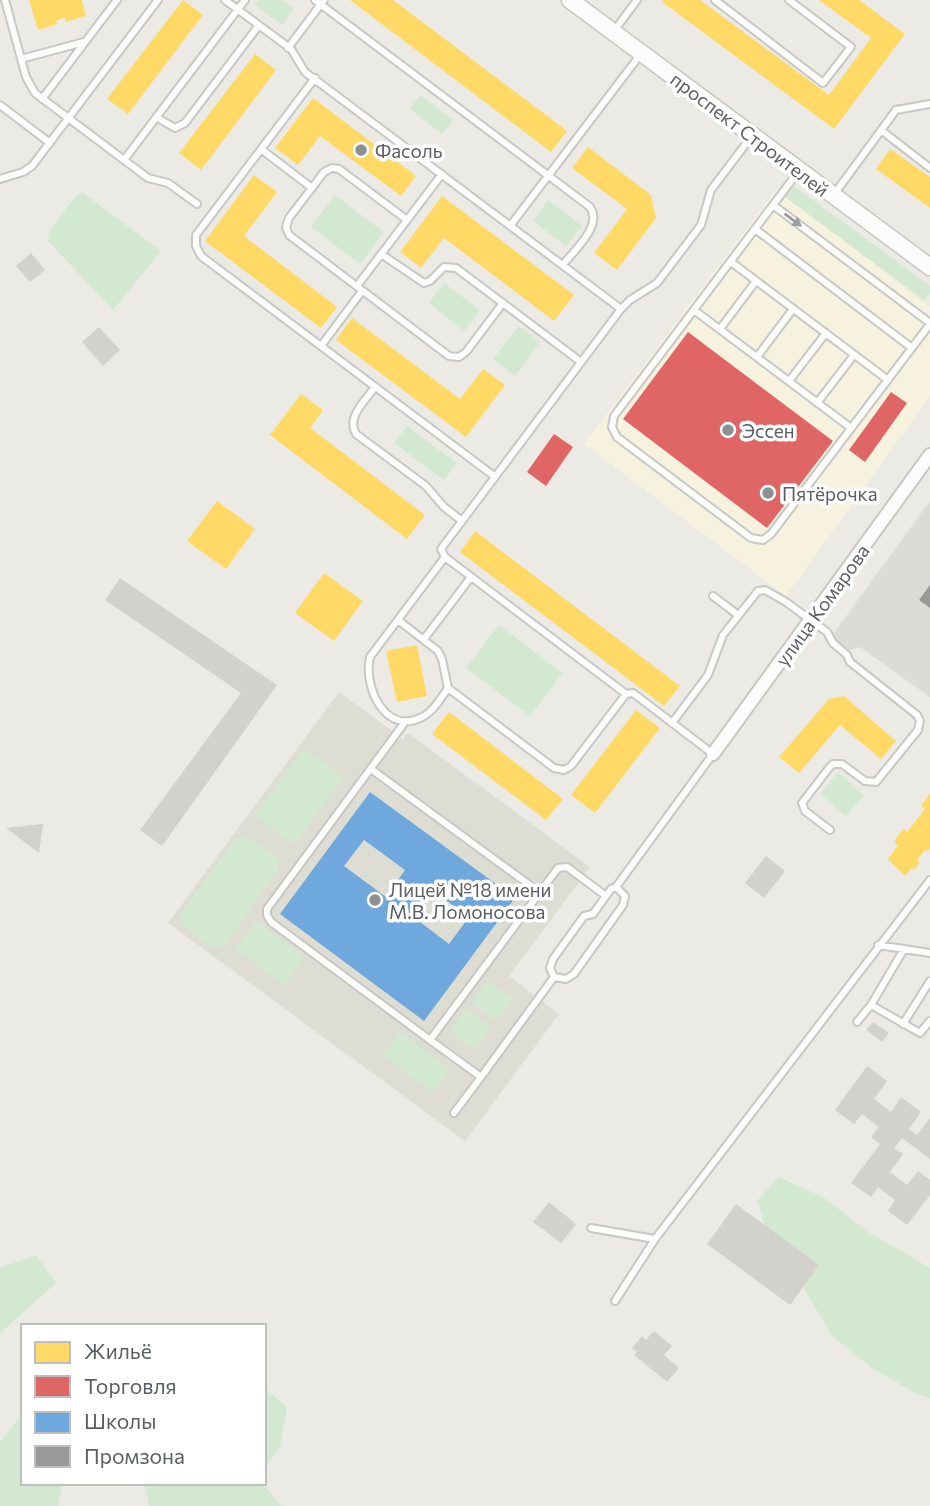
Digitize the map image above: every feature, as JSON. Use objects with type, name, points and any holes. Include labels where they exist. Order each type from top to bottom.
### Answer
[{"type":"street","name":"проспект Строителей","points":[[570,0],[930,268]]},
{"type":"street","name":"улица Комарова","points":[[713,754],[930,456]]},
{"type":"lane","points":[[5,0],[28,83],[43,99],[151,180],[171,184],[197,204]]},
{"type":"lane","points":[[43,99],[117,0]]},
{"type":"lane","points":[[0,179],[28,170],[158,0]]},
{"type":"lane","points":[[225,0],[295,53],[304,70],[314,78],[621,309]]},
{"type":"lane","points":[[124,160],[245,0]]},
{"type":"lane","points":[[613,32],[637,0]]},
{"type":"lane","points":[[715,0],[823,83],[851,47],[789,0]]},
{"type":"lane","points":[[288,48],[320,1],[590,207],[594,216],[593,226],[563,265]]},
{"type":"lane","points":[[156,117],[174,128],[185,123],[259,25]]},
{"type":"lane","points":[[21,59],[86,41]]},
{"type":"lane","points":[[510,226],[641,53]]},
{"type":"lane","points":[[314,78],[196,235],[196,246],[201,256],[494,477]]},
{"type":"lane","points":[[833,195],[896,110],[930,104]]},
{"type":"lane","points":[[0,105],[50,143]]},
{"type":"lane","points":[[881,130],[930,168]]},
{"type":"lane","points":[[626,694],[445,557],[443,544],[621,309],[653,286],[701,225],[711,190],[752,136]]},
{"type":"lane","points":[[261,149],[312,188]]},
{"type":"lane","points":[[407,220],[339,169],[332,168],[324,172],[289,218],[286,226],[287,232],[359,289],[453,357],[460,357],[466,352],[503,303]]},
{"type":"lane","points":[[773,205],[930,324],[767,538],[758,540],[617,437],[612,427],[614,416],[773,205],[800,171]]},
{"type":"lane","points":[[321,346],[381,254],[442,174]]},
{"type":"lane","points":[[755,229],[912,348]]},
{"type":"lane","points":[[381,254],[424,283],[444,268],[456,268],[581,362]]},
{"type":"lane","points":[[731,262],[888,380]]},
{"type":"lane","points":[[720,329],[756,281]]},
{"type":"lane","points":[[757,357],[793,309]]},
{"type":"lane","points":[[694,310],[851,428]]},
{"type":"lane","points":[[789,381],[825,333]]},
{"type":"lane","points":[[817,403],[854,355]]},
{"type":"lane","points":[[375,387],[354,416],[353,429],[356,434],[426,486],[444,507],[461,520]]},
{"type":"lane","points":[[445,557],[371,654],[368,664],[374,696],[379,706],[393,720],[405,722],[419,719],[427,714],[448,688]]},
{"type":"lane","points":[[424,639],[471,577]]},
{"type":"lane","points":[[672,723],[708,675],[720,641],[755,593],[763,590],[811,619],[827,632],[850,662],[917,715],[920,721],[918,730],[876,782],[865,782],[842,764],[833,764],[829,768],[802,803],[805,811],[830,831]]},
{"type":"lane","points":[[713,596],[738,615]]},
{"type":"lane","points":[[398,620],[424,639],[441,656],[448,688],[561,771],[571,766],[626,694],[633,693],[713,754],[616,887],[612,888],[593,914],[584,916],[553,959],[550,968],[554,977]]},
{"type":"lane","points":[[405,722],[267,909],[267,915],[271,922],[481,1077]]},
{"type":"lane","points":[[371,769],[539,892]]},
{"type":"lane","points":[[430,1040],[555,870],[564,866],[606,896]]},
{"type":"lane","points":[[615,1301],[656,1239],[930,880]]},
{"type":"lane","points":[[554,977],[566,979],[573,974],[623,905],[625,896],[616,887]]},
{"type":"lane","points":[[878,945],[930,954]]},
{"type":"lane","points":[[857,1022],[871,1005],[904,949]]},
{"type":"lane","points":[[454,1113],[554,977]]},
{"type":"lane","points":[[903,1024],[930,981]]},
{"type":"lane","points":[[871,1005],[920,1033],[930,1021]]},
{"type":"lane","points":[[591,1228],[656,1239]]},
{"type":"shaded area","points":[[777,189],[930,307],[930,396],[786,596],[584,444]]},
{"type":"shaded area","points":[[930,501],[930,697],[860,647],[849,650],[831,637]]},
{"type":"shaded area","name":"Лицей №18 имени М.В. Ломоносова","points":[[339,692],[403,739],[408,733],[590,867],[509,976],[559,1014],[465,1141],[168,923]]},
{"type":"green space","points":[[258,0],[283,0],[294,8],[282,25],[254,4]]},
{"type":"green space","points":[[420,95],[453,120],[442,134],[410,109]]},
{"type":"green space","points":[[794,186],[930,286],[930,293],[924,300],[785,197]]},
{"type":"green space","points":[[83,193],[161,251],[113,310],[48,241],[49,231],[76,196]]},
{"type":"green space","points":[[335,195],[384,232],[360,264],[311,227]]},
{"type":"green space","points":[[548,200],[582,226],[566,246],[533,221]]},
{"type":"green space","points":[[444,283],[480,310],[464,331],[429,303]]},
{"type":"green space","points":[[519,326],[540,342],[515,376],[493,359]]},
{"type":"green space","points":[[407,426],[457,463],[444,480],[394,443]]},
{"type":"green space","points":[[499,625],[562,673],[530,716],[466,668]]},
{"type":"green space","points":[[304,749],[343,777],[294,844],[255,815]]},
{"type":"green space","points":[[838,772],[864,795],[846,816],[820,794]]},
{"type":"green space","points":[[243,836],[249,837],[277,858],[279,868],[226,943],[212,947],[183,926],[181,914],[235,840]]},
{"type":"green space","points":[[256,921],[305,957],[284,985],[235,949]]},
{"type":"green space","points":[[488,981],[512,999],[496,1021],[472,1003]]},
{"type":"green space","points":[[467,1009],[491,1027],[474,1050],[450,1032]]},
{"type":"green space","points":[[400,1032],[450,1069],[433,1092],[383,1055]]},
{"type":"green space","points":[[779,1177],[823,1197],[868,1232],[930,1268],[930,1398],[917,1394],[872,1368],[832,1336],[797,1276],[768,1236],[757,1201]]},
{"type":"green space","points":[[36,1255],[56,1283],[0,1333],[0,1268]]},
{"type":"green space","points":[[266,1390],[287,1407],[280,1447],[266,1466]]},
{"type":"green space","points":[[21,1416],[21,1485],[63,1485],[58,1506],[0,1506],[0,1442]]},
{"type":"green space","points":[[145,1485],[264,1485],[281,1506],[149,1506]]},
{"type":"building: Жильё","points":[[29,0],[82,0],[86,16],[66,22],[65,18],[61,19],[56,21],[57,24],[38,30]]},
{"type":"building: Жильё","points":[[183,0],[203,15],[128,114],[107,99]]},
{"type":"building: Жильё","points":[[350,0],[393,0],[567,131],[551,152]]},
{"type":"building: Жильё","points":[[700,0],[829,95],[871,38],[819,0],[859,0],[905,34],[834,129],[662,2]]},
{"type":"building: Жильё","points":[[255,54],[276,70],[201,170],[179,153]]},
{"type":"building: Жильё","points":[[313,98],[416,176],[401,196],[320,136],[298,165],[275,148]]},
{"type":"building: Жильё","points":[[588,147],[651,195],[656,218],[617,270],[594,253],[627,209],[572,168]]},
{"type":"building: Жильё","points":[[890,149],[930,177],[930,208],[876,169]]},
{"type":"building: Жильё","points":[[254,175],[277,192],[244,236],[337,307],[321,328],[205,241]]},
{"type":"building: Жильё","points":[[442,196],[574,295],[554,321],[444,238],[421,268],[400,252]]},
{"type":"building: Жильё","points":[[352,318],[460,399],[483,369],[505,385],[466,437],[336,340]]},
{"type":"building: Жильё","points":[[301,394],[323,410],[310,428],[425,515],[407,539],[270,435]]},
{"type":"building: Жильё","points":[[217,501],[255,529],[226,569],[187,541]]},
{"type":"building: Жильё","points":[[475,531],[680,686],[664,706],[460,552]]},
{"type":"building: Жильё","points":[[324,573],[363,601],[334,641],[295,613]]},
{"type":"building: Жильё","points":[[417,645],[427,696],[397,702],[386,651]]},
{"type":"building: Жильё","points":[[844,696],[896,741],[881,759],[840,725],[799,773],[779,757],[829,699]]},
{"type":"building: Жильё","points":[[636,710],[660,728],[595,813],[571,795]]},
{"type":"building: Жильё","points":[[449,712],[563,799],[546,820],[432,734]]},
{"type":"building: Жильё","points":[[930,793],[930,848],[917,860],[920,862],[914,870],[912,868],[905,876],[888,859],[898,845],[894,842],[903,829],[907,832],[925,809],[921,806]]},
{"type":"building: Торговля","name":"Эссен","points":[[688,332],[833,441],[767,528],[623,419]]},
{"type":"building: Торговля","points":[[891,392],[907,403],[865,462],[849,450]]},
{"type":"building: Торговля","points":[[554,434],[573,447],[546,486],[527,472]]},
{"type":"building: Школы","points":[[370,792],[515,898],[424,1021],[280,914]],"holes":[[[364,840],[405,870],[386,897],[344,866]],[[432,890],[469,917],[449,944],[412,916]]]},
{"type":"building: Промзона","points":[[930,585],[930,608],[919,600]]},
{"type":"building: Прочее","points":[[31,253],[45,270],[30,282],[16,266]]},
{"type":"building: Прочее","points":[[99,327],[120,350],[103,366],[82,342]]},
{"type":"building: Прочее","points":[[120,578],[277,685],[162,846],[140,830],[241,693],[105,600]]},
{"type":"building: Прочее","points":[[43,824],[39,853],[6,828]]},
{"type":"building: Прочее","points":[[766,856],[785,871],[764,898],[745,883]]},
{"type":"building: Прочее","points":[[873,1022],[889,1033],[882,1042],[866,1030]]},
{"type":"building: Прочее","points":[[867,1066],[887,1081],[874,1099],[891,1112],[901,1097],[921,1112],[909,1129],[917,1135],[930,1118],[930,1159],[902,1138],[894,1148],[903,1154],[890,1172],[907,1185],[918,1171],[930,1180],[930,1195],[907,1225],[888,1211],[895,1200],[878,1187],[871,1197],[851,1183],[880,1144],[871,1137],[879,1127],[862,1114],[854,1124],[835,1110]]},
{"type":"building: Прочее","points":[[549,1202],[576,1224],[561,1243],[533,1222]]},
{"type":"building: Прочее","points":[[736,1204],[819,1265],[790,1305],[707,1244]]},
{"type":"building: Прочее","points":[[654,1331],[672,1346],[664,1355],[679,1368],[667,1382],[634,1355],[637,1352],[632,1348],[642,1336],[646,1340]]},
{"type":"place","name":"Фасоль","points":[[361,150]]},
{"type":"place","name":"Эссен","points":[[728,430]]},
{"type":"place","name":"Пятёрочка","points":[[768,493]]},
{"type":"place","name":"Лицей №18 имени М.В. Ломоносова","points":[[375,900]]}]
